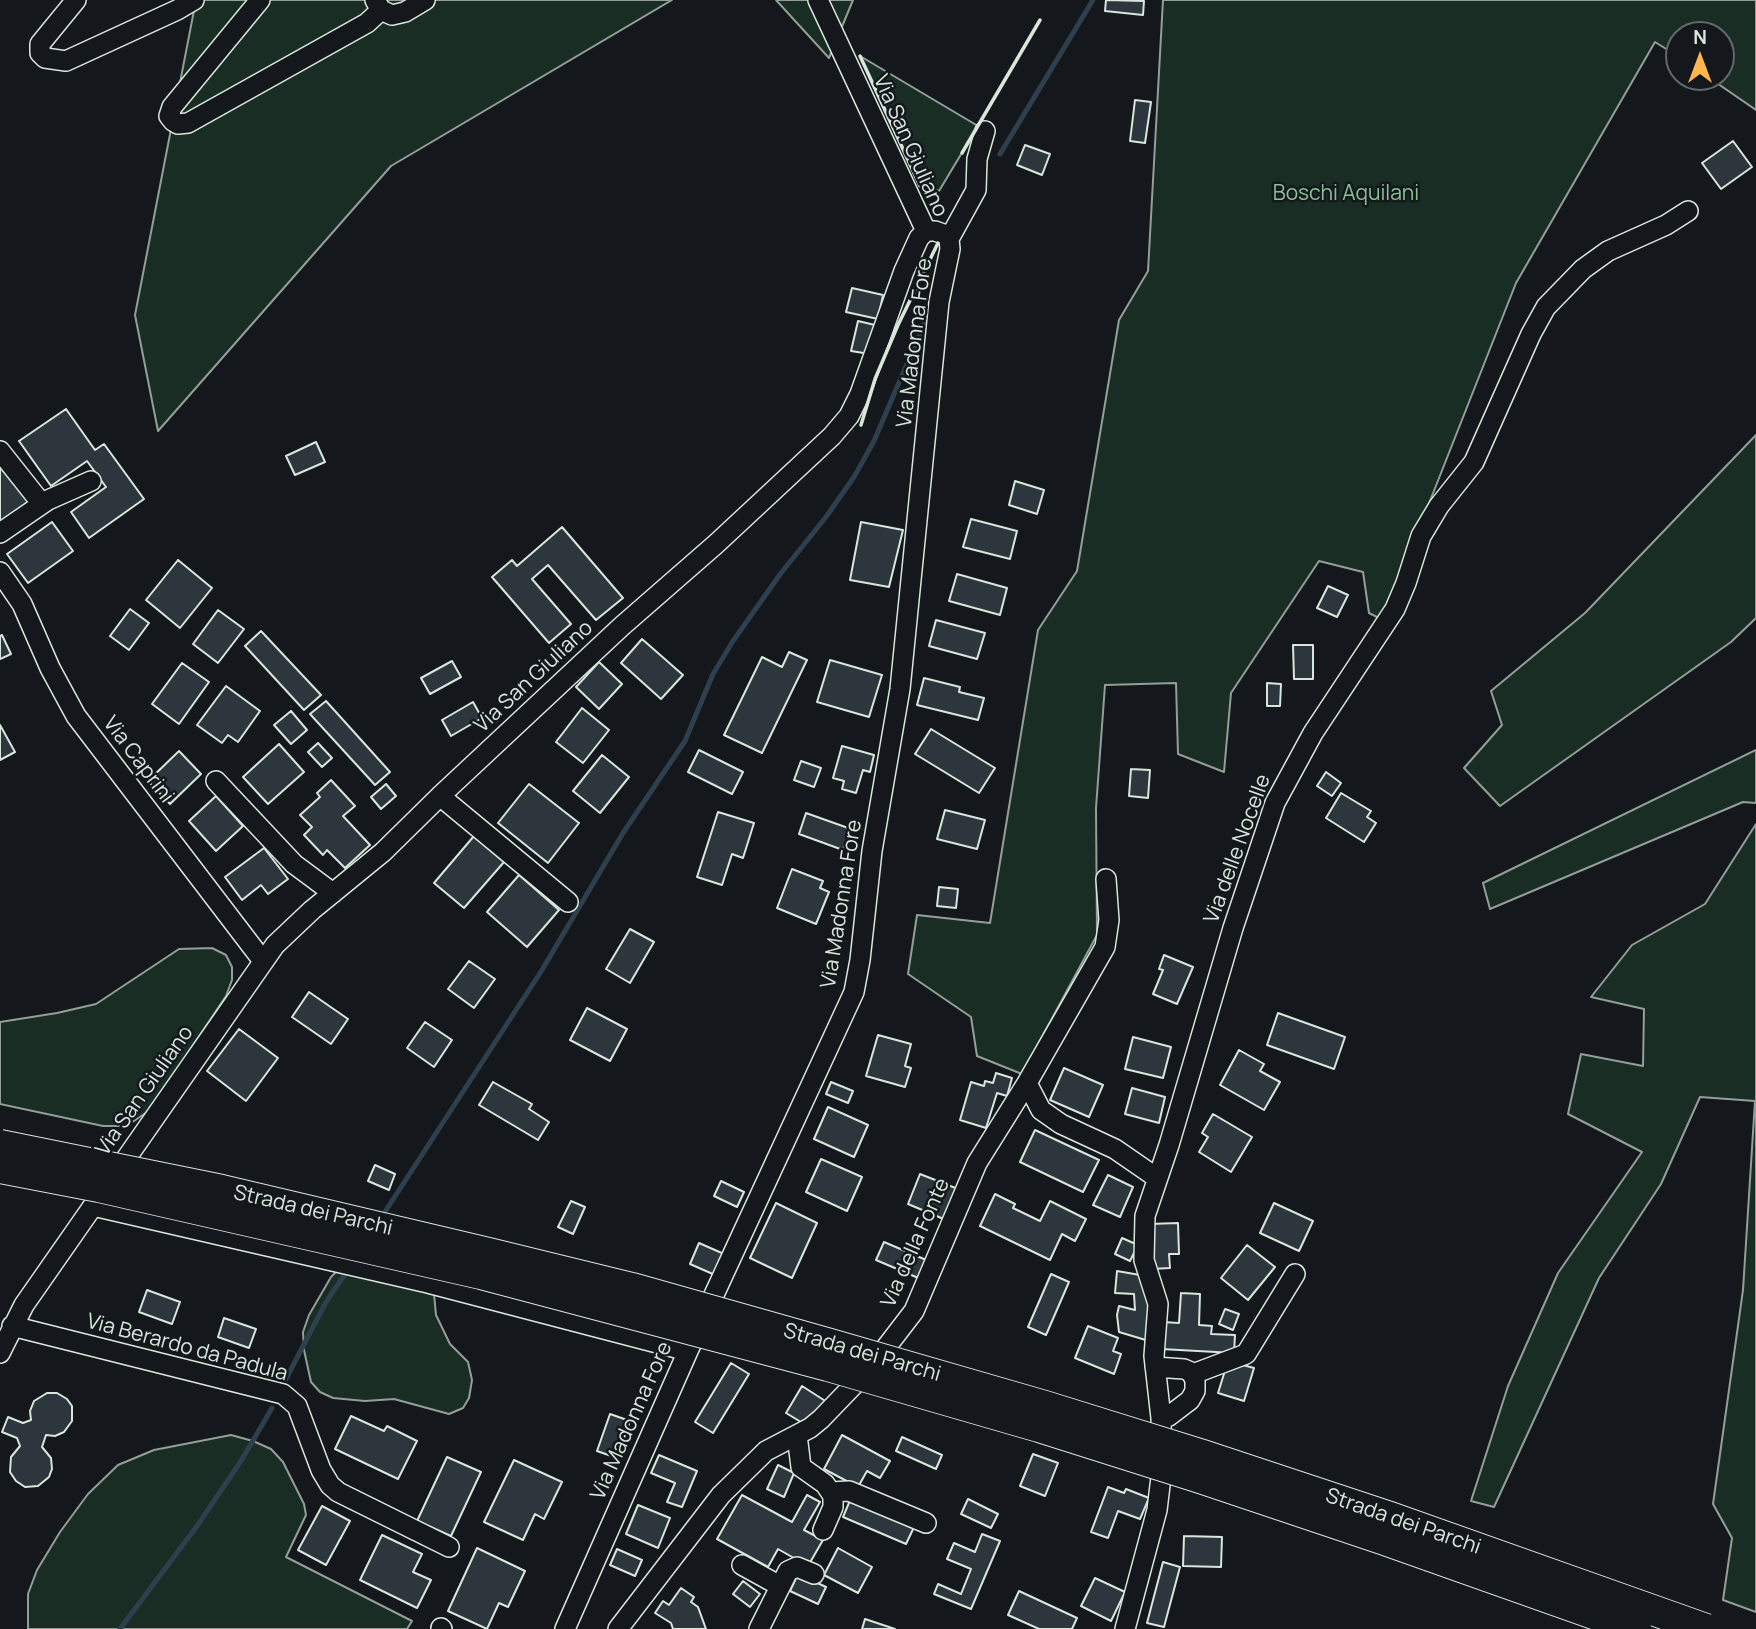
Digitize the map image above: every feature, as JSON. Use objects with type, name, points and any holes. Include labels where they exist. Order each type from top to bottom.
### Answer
[{"type":"highway","name":"Strada dei Parchi","points":[[0,1145],[222,1190],[463,1246],[632,1288],[830,1344],[1045,1406],[1215,1459],[1390,1517],[1706,1629]]},
{"type":"highway","name":"Strada dei Parchi","points":[[0,1168],[112,1190],[481,1274],[828,1366],[1039,1427],[1200,1478],[1636,1629]]},
{"type":"street","points":[[76,0],[40,44],[40,52],[45,58],[66,61],[194,0]]},
{"type":"street","points":[[260,0],[172,107],[169,116],[173,121],[178,124],[188,123],[367,23],[378,5],[387,14],[398,14],[425,0]]},
{"type":"street","name":"Via San Giuliano","points":[[0,1353],[24,1305],[263,961],[289,931],[383,852],[622,626],[716,544],[841,426],[860,394],[904,271],[919,239],[926,231],[818,0]]},
{"type":"street","points":[[949,239],[976,190],[977,159],[985,131]]},
{"type":"street","name":"Via delle Nocelle","points":[[1125,1629],[1159,1501],[1163,1469],[1155,1367],[1158,1304],[1147,1271],[1143,1246],[1146,1209],[1233,928],[1283,785],[1326,711],[1375,642],[1395,608],[1421,536],[1474,462],[1538,320],[1552,300],[1595,260],[1618,244],[1666,225],[1688,211]]},
{"type":"street","name":"Via Madonna Fore","points":[[565,1629],[688,1351],[845,1015],[856,985],[874,841],[901,689],[939,302],[950,249],[949,239],[935,230],[926,231]]},
{"type":"street","points":[[0,451],[41,504]]},
{"type":"street","points":[[0,534],[41,504],[91,481]]},
{"type":"street","name":"Via Caprini","points":[[0,572],[9,599],[76,716],[263,961]]},
{"type":"street","points":[[216,781],[294,864],[333,893]]},
{"type":"street","points":[[440,796],[568,902]]},
{"type":"street","name":"Via della Fonte","points":[[618,1629],[722,1494],[766,1451],[816,1423],[886,1348],[914,1311],[972,1174],[1105,947],[1109,920],[1106,879]]},
{"type":"street","points":[[1027,1083],[1041,1110],[1061,1124],[1115,1149],[1157,1178]]},
{"type":"street","points":[[93,1206],[441,1287],[688,1351]]},
{"type":"street","points":[[1193,1374],[1246,1354],[1295,1274]]},
{"type":"street","name":"Via Berardo da Padula","points":[[12,1326],[283,1394],[298,1406],[321,1470],[330,1485],[338,1492],[449,1547]]},
{"type":"street","points":[[1155,1367],[1184,1368],[1193,1374],[1195,1387],[1190,1400],[1161,1419]]},
{"type":"street","points":[[797,1435],[802,1469],[825,1484],[834,1500],[822,1530]]},
{"type":"street","points":[[831,1492],[849,1491],[926,1523]]},
{"type":"street","points":[[742,1565],[780,1587]]},
{"type":"street","points":[[759,1629],[786,1573],[794,1567],[814,1574]]},
{"type":"green space","points":[[196,0],[672,0],[391,166],[158,431],[135,315]]},
{"type":"green space","points":[[776,0],[853,0],[829,58]]},
{"type":"green space","name":"Boschi Aquilani","points":[[1163,0],[1756,0],[1756,110],[1728,91],[1735,91],[1735,21],[1665,21],[1665,48],[1655,42],[1516,283],[1383,620],[1369,613],[1363,572],[1319,561],[1231,693],[1224,772],[1178,754],[1176,683],[1105,685],[1096,808],[1097,935],[1022,1074],[977,1056],[971,1017],[908,974],[917,915],[990,923],[1038,630],[1077,571],[1119,320],[1148,271]]},
{"type":"green space","points":[[860,56],[978,126],[939,191],[920,186]]},
{"type":"green space","points":[[1756,435],[1756,618],[1731,642],[1500,806],[1464,768],[1502,725],[1491,691],[1585,613]]},
{"type":"green space","points":[[1756,750],[1756,803],[1743,802],[1490,909],[1483,883]]},
{"type":"green space","points":[[1756,824],[1756,1612],[1723,1600],[1732,1538],[1713,1504],[1743,1290],[1755,1101],[1700,1097],[1661,1184],[1599,1278],[1494,1507],[1471,1501],[1508,1386],[1558,1273],[1642,1152],[1568,1114],[1581,1054],[1643,1066],[1644,1009],[1591,997],[1632,945],[1705,904]]},
{"type":"green space","points":[[212,948],[226,955],[232,967],[232,980],[226,996],[150,1110],[122,1126],[103,1126],[0,1104],[0,1022],[96,1004],[179,949]]},
{"type":"green space","points":[[338,1270],[434,1294],[436,1315],[450,1344],[468,1362],[472,1380],[469,1398],[463,1408],[449,1414],[394,1399],[365,1401],[333,1398],[320,1392],[311,1382],[303,1332],[309,1315]]},
{"type":"green space","points":[[231,1435],[271,1449],[283,1462],[304,1504],[306,1515],[286,1557],[412,1621],[407,1629],[28,1629],[28,1594],[37,1570],[88,1494],[118,1465],[154,1450]]},
{"type":"building","points":[[1106,0],[1144,1],[1143,15],[1105,11]]},
{"type":"building","points":[[1135,100],[1151,102],[1145,143],[1130,141]]},
{"type":"building","points":[[1733,141],[1752,167],[1721,189],[1702,163]]},
{"type":"building","points":[[1025,145],[1050,154],[1042,175],[1017,165]]},
{"type":"building","points":[[852,288],[883,295],[878,319],[846,312]]},
{"type":"building","points":[[858,321],[875,325],[870,354],[851,351]]},
{"type":"building","points":[[66,409],[95,450],[104,444],[144,499],[89,538],[71,512],[106,487],[87,461],[51,486],[19,441]]},
{"type":"building","points":[[316,442],[325,462],[295,475],[286,456]]},
{"type":"building","points":[[0,463],[32,505],[0,522]]},
{"type":"building","points":[[1015,481],[1044,490],[1037,514],[1009,505]]},
{"type":"building","points":[[971,519],[1017,531],[1010,559],[963,547]]},
{"type":"building","points":[[52,522],[73,551],[28,583],[7,554]]},
{"type":"building","points":[[861,522],[903,530],[889,587],[850,580]]},
{"type":"building","points":[[562,527],[623,598],[596,620],[548,565],[532,579],[571,624],[549,643],[492,577],[512,560],[517,566]]},
{"type":"building","points":[[178,560],[212,588],[180,628],[146,600]]},
{"type":"building","points":[[957,574],[1007,588],[1000,615],[949,601]]},
{"type":"building","points":[[1328,586],[1348,595],[1337,617],[1317,608]]},
{"type":"building","points":[[130,609],[149,623],[129,650],[110,636]]},
{"type":"building","points":[[218,610],[244,629],[218,663],[193,644]]},
{"type":"building","points":[[936,620],[985,633],[977,659],[929,646]]},
{"type":"building","points":[[261,631],[321,695],[304,710],[245,646]]},
{"type":"building","points":[[2,635],[11,654],[0,659],[0,636]]},
{"type":"building","points":[[642,639],[683,675],[661,699],[621,663]]},
{"type":"building","points":[[1293,645],[1313,645],[1313,679],[1294,679]]},
{"type":"building","points":[[789,652],[807,660],[762,753],[724,735],[762,657],[782,667]]},
{"type":"building","points":[[830,660],[882,675],[869,717],[817,702]]},
{"type":"building","points":[[452,661],[461,677],[430,694],[421,678]]},
{"type":"building","points":[[599,662],[622,684],[599,709],[576,687]]},
{"type":"building","points":[[182,663],[209,682],[179,724],[152,704]]},
{"type":"building","points":[[924,678],[960,687],[959,692],[984,698],[978,720],[917,705]]},
{"type":"building","points":[[1267,683],[1281,684],[1280,706],[1267,706]]},
{"type":"building","points":[[226,686],[260,711],[238,742],[228,735],[222,743],[197,725]]},
{"type":"building","points":[[326,701],[390,772],[375,785],[310,714]]},
{"type":"building","points":[[473,702],[482,718],[451,736],[442,720]]},
{"type":"building","points":[[582,708],[609,730],[583,763],[556,742]]},
{"type":"building","points":[[291,711],[307,730],[291,744],[274,725]]},
{"type":"building","points":[[0,725],[15,752],[0,760]]},
{"type":"building","points":[[931,729],[995,768],[979,793],[915,754]]},
{"type":"building","points":[[318,743],[332,758],[322,767],[308,752]]},
{"type":"building","points":[[279,744],[304,772],[268,804],[243,777]]},
{"type":"building","points":[[842,746],[874,755],[870,772],[863,770],[856,793],[842,789],[844,781],[833,778]]},
{"type":"building","points":[[699,750],[743,772],[732,794],[688,772]]},
{"type":"building","points":[[179,751],[201,774],[170,804],[148,781]]},
{"type":"building","points":[[602,755],[629,777],[600,813],[573,791]]},
{"type":"building","points":[[801,761],[821,768],[814,787],[794,780]]},
{"type":"building","points":[[1131,769],[1150,770],[1148,798],[1129,796]]},
{"type":"building","points":[[1326,772],[1341,783],[1332,796],[1317,786]]},
{"type":"building","points":[[331,780],[355,806],[343,816],[370,845],[345,868],[327,850],[323,855],[304,835],[312,827],[300,815],[320,797],[317,793]]},
{"type":"building","points":[[386,784],[396,796],[381,809],[371,797]]},
{"type":"building","points":[[529,784],[579,823],[548,863],[498,823]]},
{"type":"building","points":[[1341,793],[1371,811],[1367,817],[1376,823],[1364,842],[1326,818]]},
{"type":"building","points":[[216,796],[243,826],[216,851],[189,821]]},
{"type":"building","points":[[945,810],[985,820],[977,849],[937,839]]},
{"type":"building","points":[[718,812],[754,823],[743,858],[732,854],[722,885],[697,877]]},
{"type":"building","points":[[806,813],[851,829],[843,850],[799,834]]},
{"type":"building","points":[[474,836],[504,862],[464,908],[434,883]]},
{"type":"building","points":[[264,848],[288,879],[268,894],[261,885],[242,900],[225,877]]},
{"type":"building","points":[[792,869],[823,881],[820,888],[829,892],[816,924],[777,908]]},
{"type":"building","points":[[519,875],[559,910],[527,947],[487,912]]},
{"type":"building","points":[[939,887],[958,889],[956,908],[937,906]]},
{"type":"building","points":[[630,929],[654,942],[630,983],[606,969]]},
{"type":"building","points":[[1164,955],[1193,967],[1177,1004],[1153,994],[1163,970],[1159,969]]},
{"type":"building","points":[[469,961],[495,979],[474,1008],[448,989]]},
{"type":"building","points":[[309,992],[348,1019],[331,1044],[292,1017]]},
{"type":"building","points":[[587,1008],[627,1029],[610,1061],[570,1040]]},
{"type":"building","points":[[1278,1013],[1345,1037],[1334,1069],[1267,1045]]},
{"type":"building","points":[[425,1022],[452,1040],[434,1067],[407,1048]]},
{"type":"building","points":[[239,1029],[278,1058],[246,1101],[207,1071]]},
{"type":"building","points":[[878,1035],[911,1044],[905,1066],[911,1068],[905,1087],[866,1076]]},
{"type":"building","points":[[1133,1037],[1171,1047],[1163,1078],[1125,1069]]},
{"type":"building","points":[[1239,1050],[1264,1064],[1260,1071],[1280,1082],[1264,1110],[1220,1085]]},
{"type":"building","points":[[1064,1068],[1103,1085],[1089,1117],[1050,1100]]},
{"type":"building","points":[[996,1073],[1012,1078],[1007,1096],[997,1093],[986,1128],[960,1120],[971,1082],[984,1086],[985,1081],[993,1083]]},
{"type":"building","points":[[493,1082],[532,1104],[529,1109],[549,1122],[538,1140],[479,1105]]},
{"type":"building","points":[[831,1082],[853,1091],[848,1103],[826,1094]]},
{"type":"building","points":[[1132,1088],[1165,1097],[1159,1123],[1125,1114]]},
{"type":"building","points":[[828,1107],[868,1125],[854,1157],[814,1139]]},
{"type":"building","points":[[1213,1114],[1252,1137],[1231,1172],[1199,1152],[1208,1137],[1202,1133]]},
{"type":"building","points":[[1035,1130],[1099,1160],[1083,1192],[1020,1162]]},
{"type":"building","points":[[821,1159],[862,1177],[847,1211],[806,1192]]},
{"type":"building","points":[[375,1165],[395,1174],[389,1190],[368,1181]]},
{"type":"building","points":[[920,1174],[958,1189],[946,1220],[908,1204]]},
{"type":"building","points":[[1108,1175],[1133,1187],[1120,1217],[1093,1205]]},
{"type":"building","points":[[721,1181],[744,1192],[737,1207],[714,1196]]},
{"type":"building","points":[[995,1194],[1015,1204],[1013,1208],[1040,1221],[1050,1201],[1086,1219],[1075,1241],[1062,1234],[1050,1260],[980,1226]]},
{"type":"building","points":[[571,1201],[585,1207],[573,1234],[558,1227]]},
{"type":"building","points":[[776,1203],[817,1223],[792,1278],[750,1258]]},
{"type":"building","points":[[1274,1203],[1313,1221],[1299,1251],[1260,1233]]},
{"type":"building","points":[[1178,1223],[1179,1254],[1169,1254],[1170,1268],[1151,1269],[1149,1224]]},
{"type":"building","points":[[1122,1238],[1138,1245],[1130,1261],[1115,1254]]},
{"type":"building","points":[[884,1242],[931,1262],[923,1280],[876,1260]]},
{"type":"building","points":[[699,1243],[724,1254],[715,1275],[690,1264]]},
{"type":"building","points":[[1247,1245],[1275,1267],[1248,1300],[1221,1278]]},
{"type":"building","points":[[1117,1271],[1140,1275],[1153,1293],[1149,1341],[1119,1332],[1119,1306],[1135,1310],[1134,1294],[1115,1293]]},
{"type":"building","points":[[1051,1274],[1069,1282],[1046,1335],[1028,1327]]},
{"type":"building","points":[[147,1290],[180,1302],[172,1324],[139,1312]]},
{"type":"building","points":[[1181,1293],[1200,1294],[1199,1325],[1212,1326],[1211,1334],[1235,1335],[1234,1353],[1161,1349],[1163,1322],[1179,1323]]},
{"type":"building","points":[[1225,1309],[1239,1314],[1233,1330],[1219,1324]]},
{"type":"building","points":[[224,1318],[256,1329],[249,1348],[218,1337]]},
{"type":"building","points":[[1088,1326],[1118,1338],[1113,1351],[1121,1354],[1114,1374],[1075,1358]]},
{"type":"building","points":[[1228,1361],[1254,1368],[1244,1401],[1218,1393]]},
{"type":"building","points":[[731,1363],[749,1374],[713,1433],[695,1422]]},
{"type":"building","points":[[802,1386],[830,1404],[806,1425],[786,1413]]},
{"type":"building","points":[[47,1393],[57,1393],[67,1399],[72,1406],[72,1421],[64,1432],[55,1436],[46,1435],[42,1447],[51,1458],[52,1469],[49,1477],[38,1486],[25,1487],[16,1481],[10,1472],[11,1457],[20,1446],[17,1438],[2,1432],[8,1417],[23,1423],[31,1420],[30,1411],[34,1401]]},
{"type":"building","points":[[610,1414],[630,1421],[617,1458],[597,1451]]},
{"type":"building","points":[[351,1416],[384,1431],[387,1426],[417,1441],[398,1479],[335,1449]]},
{"type":"building","points":[[842,1435],[890,1461],[880,1478],[867,1471],[858,1487],[824,1469]]},
{"type":"building","points":[[902,1437],[942,1455],[936,1469],[896,1451]]},
{"type":"building","points":[[1033,1454],[1058,1463],[1045,1496],[1020,1486]]},
{"type":"building","points":[[659,1455],[697,1471],[682,1507],[667,1502],[675,1483],[651,1473]]},
{"type":"building","points":[[447,1457],[481,1472],[451,1536],[417,1521]]},
{"type":"building","points":[[514,1460],[562,1482],[544,1519],[535,1514],[523,1540],[484,1522]]},
{"type":"building","points":[[778,1465],[794,1473],[784,1497],[767,1489]]},
{"type":"building","points":[[1108,1487],[1124,1493],[1126,1489],[1149,1498],[1140,1519],[1118,1511],[1108,1538],[1091,1532]]},
{"type":"building","points":[[742,1495],[792,1522],[807,1495],[820,1502],[804,1530],[823,1540],[808,1566],[778,1549],[768,1567],[717,1539]]},
{"type":"building","points":[[851,1498],[915,1525],[906,1544],[843,1517]]},
{"type":"building","points":[[968,1499],[998,1514],[991,1528],[961,1514]]},
{"type":"building","points":[[638,1505],[670,1518],[658,1548],[626,1534]]},
{"type":"building","points":[[322,1506],[350,1521],[326,1565],[298,1550]]},
{"type":"building","points":[[982,1534],[1000,1541],[971,1609],[934,1594],[938,1584],[961,1594],[971,1569],[947,1559],[954,1543],[975,1552]]},
{"type":"building","points":[[382,1535],[422,1554],[413,1572],[431,1580],[417,1608],[360,1580]]},
{"type":"building","points":[[1184,1536],[1222,1537],[1221,1567],[1183,1566]]},
{"type":"building","points":[[477,1548],[525,1571],[508,1607],[499,1603],[487,1629],[448,1611]]},
{"type":"building","points":[[838,1548],[872,1567],[858,1593],[824,1575]]},
{"type":"building","points":[[617,1549],[642,1560],[635,1576],[610,1565]]},
{"type":"building","points":[[1163,1562],[1180,1567],[1164,1627],[1147,1623]]},
{"type":"building","points":[[798,1574],[826,1587],[818,1604],[790,1591]]},
{"type":"building","points":[[1095,1578],[1125,1592],[1111,1621],[1081,1606]]},
{"type":"building","points":[[743,1581],[760,1594],[750,1607],[733,1594]]},
{"type":"building","points":[[681,1588],[694,1597],[691,1602],[698,1607],[706,1629],[673,1629],[671,1623],[655,1613],[663,1601],[669,1605]]},
{"type":"building","points":[[1019,1591],[1077,1618],[1072,1629],[1039,1629],[1008,1615]]},
{"type":"building","points":[[865,1619],[895,1629],[862,1629]]},
{"type":"waterway","points":[[1000,154],[1093,0]]},
{"type":"waterway","points":[[381,1218],[542,970],[623,833],[685,741],[713,674],[733,641],[854,477],[874,441],[930,310]]},
{"type":"waterway","points":[[286,1379],[326,1302],[349,1268]]},
{"type":"waterway","points":[[120,1629],[197,1526],[241,1461],[272,1408]]},
{"type":"wall","points":[[962,153],[1040,20]]},
{"type":"wall","points":[[860,56],[920,186],[933,190]]},
{"type":"wall","points":[[861,425],[875,379],[938,243]]}]
